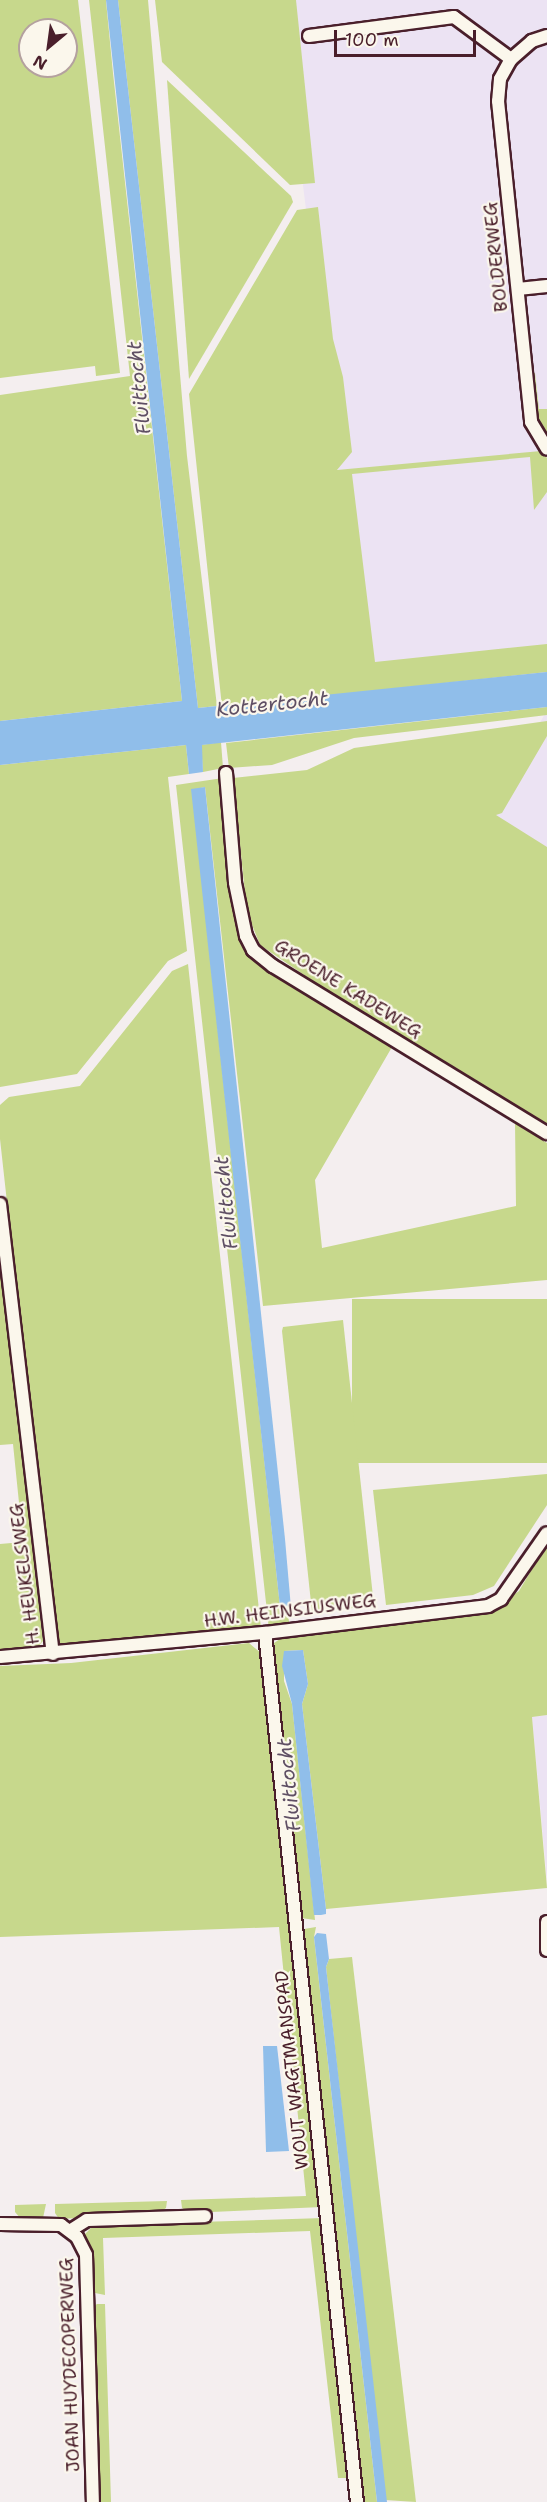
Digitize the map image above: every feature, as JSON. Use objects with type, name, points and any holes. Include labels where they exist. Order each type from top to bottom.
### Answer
[{"type":"street","points":[[309,36],[454,17],[511,59]]},
{"type":"street","name":"BOLDERWEG","points":[[547,36],[532,41],[511,59],[500,79],[498,101],[531,422],[547,448]]},
{"type":"street","points":[[518,289],[547,286]]},
{"type":"street","name":"GROENE KADEWEG","points":[[226,773],[235,883],[246,936],[253,950],[283,972],[547,1133]]},
{"type":"street","name":"H. HEUKELSWEG","points":[[0,1204],[53,1654]]},
{"type":"street","name":"H.W. HEINSIUSWEG","points":[[0,1657],[265,1634],[488,1606],[501,1599],[547,1533]]},
{"type":"street","name":"WOUT WAGTMANSPAD","points":[[265,1634],[357,2502]]},
{"type":"street","points":[[547,1922],[547,1950]]},
{"type":"street","points":[[0,2224],[50,2223],[71,2230],[87,2220],[205,2216]]},
{"type":"street","name":"JOAN HUYDECOPERWEG","points":[[71,2230],[86,2255],[93,2502]]},
{"type":"shaded area","points":[[280,0],[547,0],[547,690],[368,709]]},
{"type":"shaded area","points":[[547,710],[547,872],[480,832]]},
{"type":"shaded area","points":[[547,1715],[547,1880],[532,1717]]},
{"type":"green space","points":[[0,0],[78,0],[120,373],[96,376],[95,366],[0,378]]},
{"type":"green space","points":[[89,0],[110,0],[106,1],[113,73],[182,701],[0,721],[0,395],[130,376]]},
{"type":"green space","points":[[118,0],[148,0],[187,456],[217,706],[198,708]]},
{"type":"green space","points":[[155,0],[296,0],[315,183],[290,185],[162,62]]},
{"type":"green space","points":[[167,80],[291,196],[293,202],[189,379]]},
{"type":"green space","points":[[318,207],[333,339],[343,377],[352,452],[337,470],[541,451],[547,458],[547,492],[534,510],[530,457],[352,474],[375,662],[547,644],[547,672],[222,707],[189,394],[297,210]]},
{"type":"green space","points":[[527,373],[535,373],[539,409],[547,409],[547,442],[533,416]]},
{"type":"green space","points":[[547,707],[547,715],[354,738],[272,765],[229,768],[226,743]]},
{"type":"green space","points":[[547,721],[547,736],[502,813],[496,815],[547,847],[547,1126],[341,1000],[260,945],[247,912],[233,778],[307,770],[354,748]]},
{"type":"green space","points":[[221,742],[223,768],[203,772],[201,745]]},
{"type":"green space","points":[[186,745],[189,774],[168,777],[187,951],[168,961],[77,1074],[0,1087],[0,765]]},
{"type":"green space","points":[[223,778],[242,932],[257,964],[392,1047],[315,1180],[322,1248],[516,1206],[515,1123],[547,1143],[547,1280],[263,1306],[205,787],[192,790],[281,1616],[288,1615],[290,1628],[269,1630],[176,785]]},
{"type":"green space","points":[[188,964],[261,1628],[63,1648],[56,1641],[0,1139],[0,1105],[9,1097],[80,1086],[172,971]]},
{"type":"green space","points":[[0,1246],[43,1641],[36,1649],[0,1653],[0,1544],[23,1542],[13,1444],[0,1445]]},
{"type":"green space","points":[[352,1299],[547,1299],[547,1463],[352,1463]]},
{"type":"green space","points":[[343,1320],[374,1606],[312,1612],[282,1331],[283,1327]]},
{"type":"green space","points":[[547,1474],[547,1505],[494,1586],[473,1595],[386,1605],[373,1490]]},
{"type":"green space","points":[[547,1544],[547,1715],[532,1717],[547,1888],[326,1909],[302,1704],[308,1684],[303,1650],[284,1651],[284,1681],[292,1704],[315,1920],[301,1918],[271,1648],[274,1643],[283,1637],[491,1611],[519,1591]]},
{"type":"green space","points":[[249,1643],[262,1654],[322,2207],[190,2213],[182,2208],[181,2200],[306,2196],[279,1927],[0,1937],[0,1666],[71,1663]]},
{"type":"green space","points":[[316,1927],[314,1937],[377,2502],[362,2502],[299,1936],[304,1929]]},
{"type":"green space","points":[[352,1957],[416,2502],[385,2500],[326,1967],[329,1959]]},
{"type":"green space","points":[[167,2201],[166,2208],[157,2214],[59,2219],[55,2213],[55,2204]]},
{"type":"green space","points":[[46,2204],[43,2218],[21,2219],[15,2212],[15,2205]]},
{"type":"green space","points":[[323,2218],[352,2478],[338,2478],[310,2231],[103,2238],[105,2295],[95,2293],[90,2287],[83,2236],[92,2227],[103,2225]]},
{"type":"green space","points":[[97,2304],[105,2304],[111,2502],[97,2502],[91,2308]]},
{"type":"water","name":"Kottertocht","points":[[106,0],[118,0],[198,708],[547,672],[547,707],[202,745],[203,772],[189,774],[186,745],[0,765],[0,721],[182,701]]},
{"type":"water","points":[[205,787],[285,1539],[291,1608],[288,1615],[281,1616],[191,789]]},
{"type":"water","points":[[303,1650],[308,1684],[302,1704],[326,1909],[326,1914],[321,1915],[314,1915],[292,1704],[282,1666],[284,1651]]},
{"type":"water","points":[[317,1933],[326,1934],[329,1959],[326,1967],[387,2502],[377,2502],[314,1937]]},
{"type":"water","points":[[263,2046],[277,2046],[289,2151],[266,2152]]},
{"type":"water label","name":"Fluittocht","points":[[139,388]]},
{"type":"water label","name":"Fluittocht","points":[[226,1203]]},
{"type":"water label","name":"Fluittocht","points":[[289,1785]]}]
